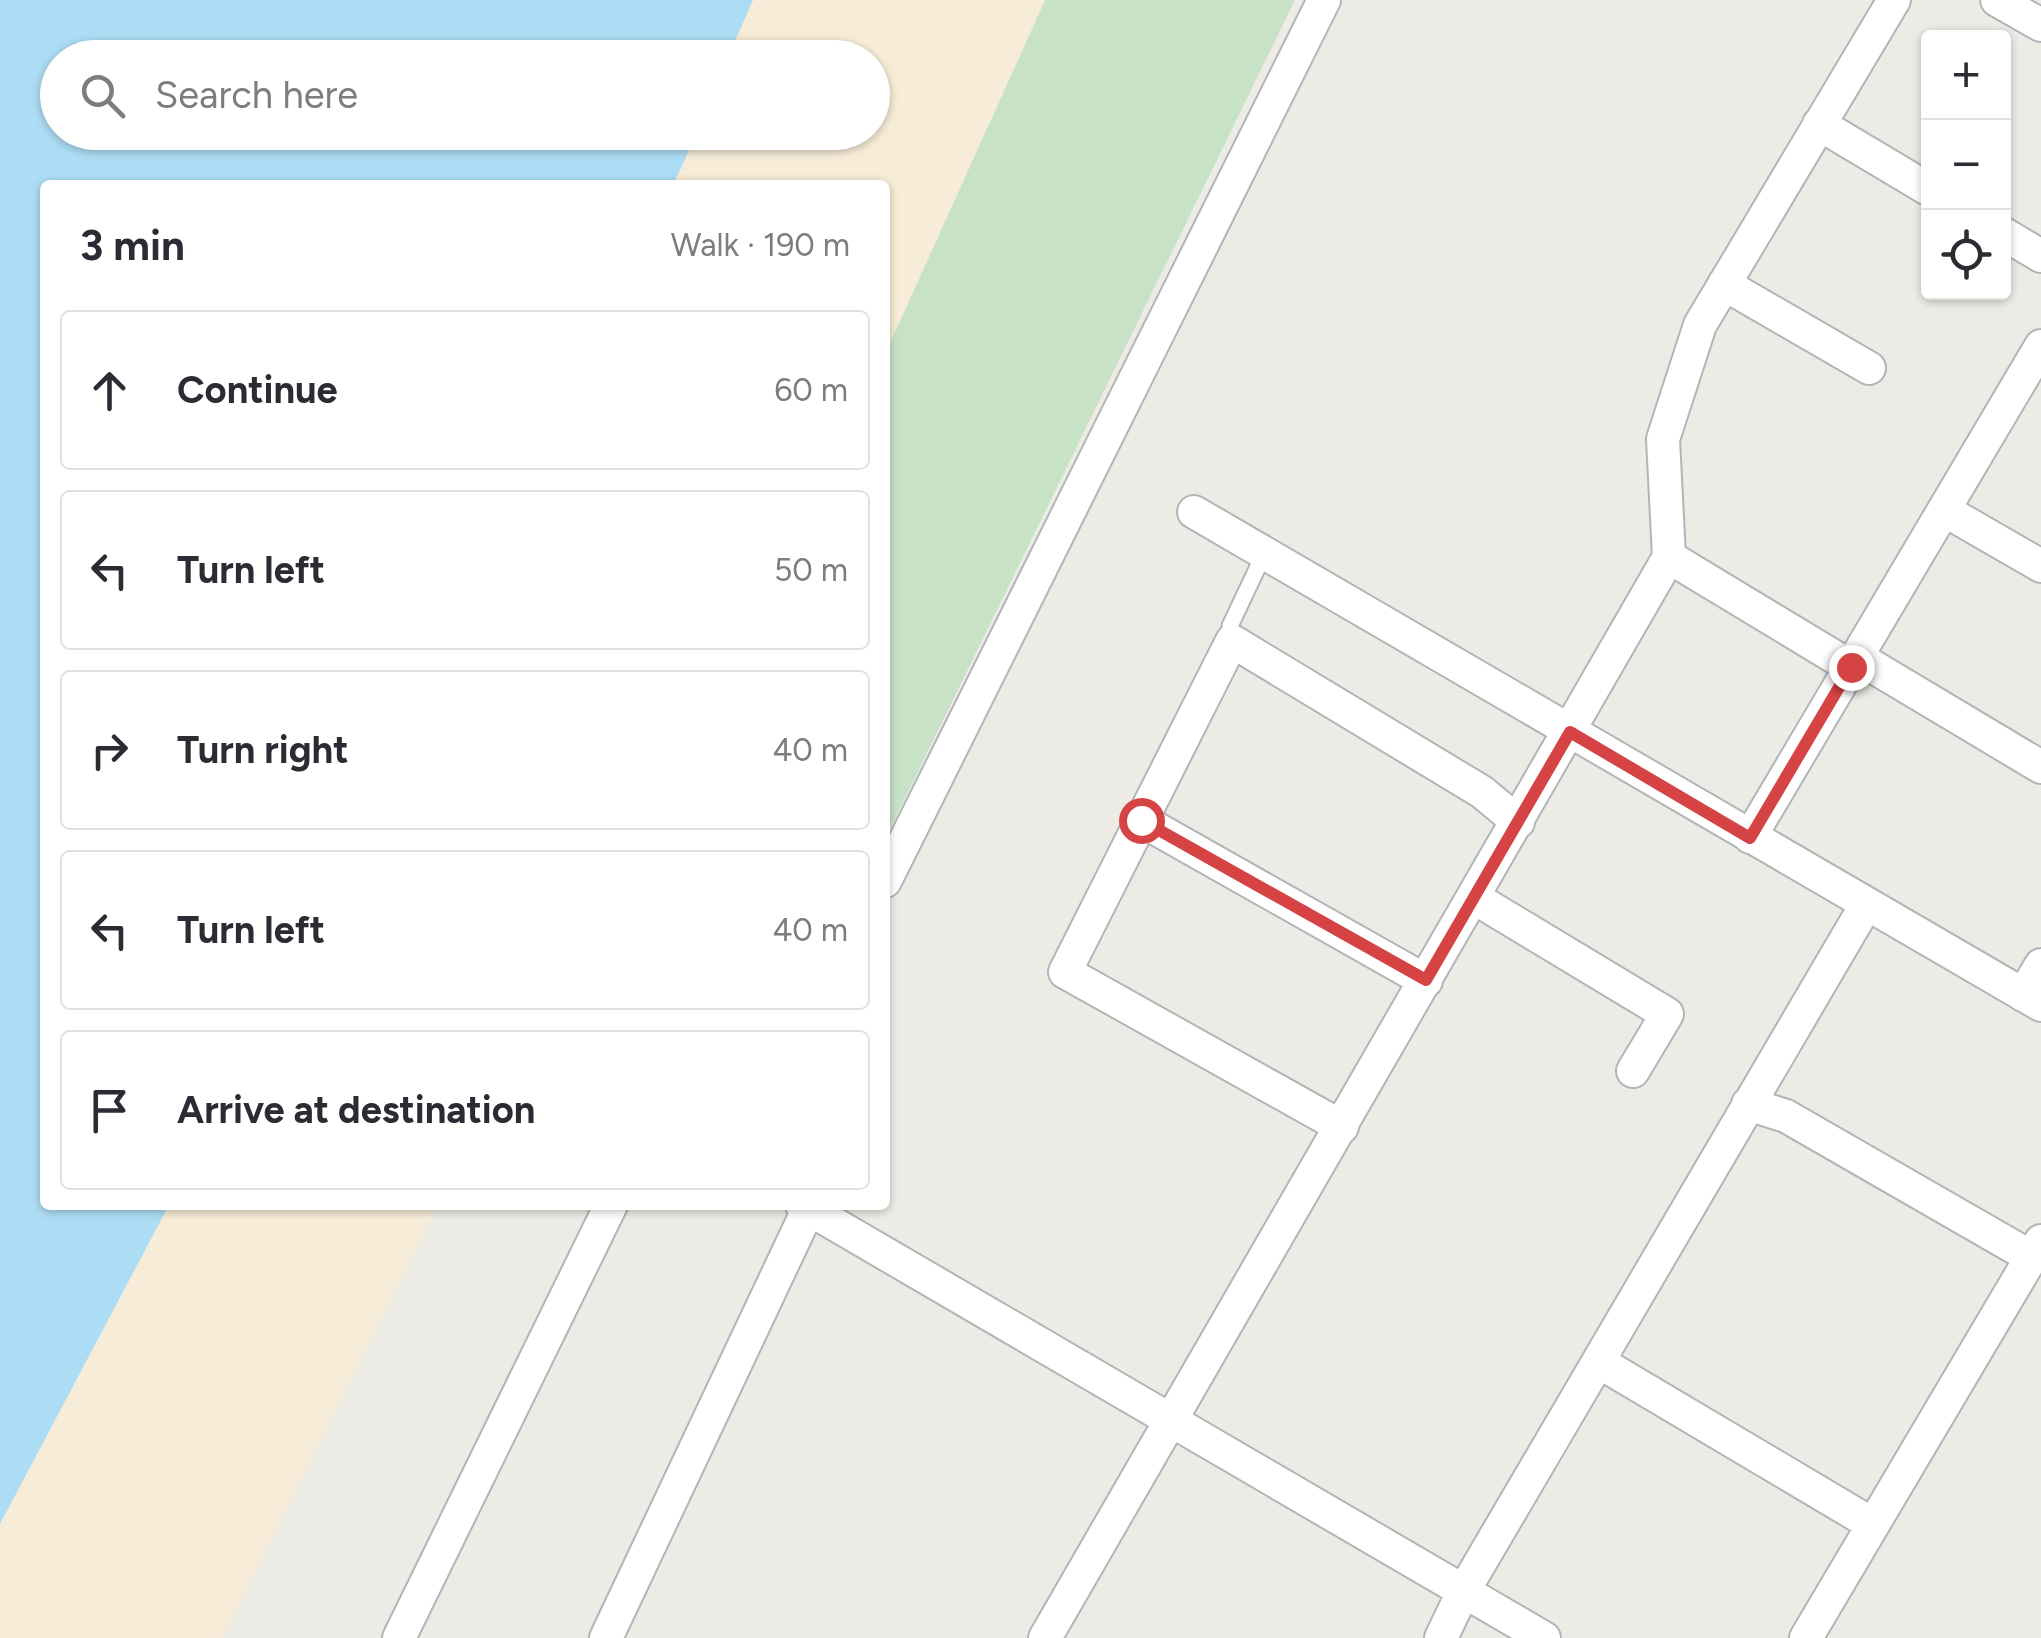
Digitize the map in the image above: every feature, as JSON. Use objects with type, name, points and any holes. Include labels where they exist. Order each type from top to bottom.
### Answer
[{"type":"street","points":[[890,871],[1324,0]]},
{"type":"street","points":[[1045,1638],[1669,557],[1663,439],[1700,325],[1894,0]]},
{"type":"street","points":[[1998,0],[2041,25]]},
{"type":"street","points":[[1819,124],[1921,185]]},
{"type":"street","points":[[2011,238],[2041,256]]},
{"type":"street","points":[[1724,284],[1869,368]]},
{"type":"street","points":[[1750,838],[2041,346]]},
{"type":"street","points":[[1944,510],[2041,566]]},
{"type":"street","points":[[1194,512],[2032,1000],[2041,965]]},
{"type":"street","points":[[1669,557],[2041,766]]},
{"type":"street","points":[[1342,1127],[1065,972],[1232,640],[1482,792],[1518,822]]},
{"type":"street","points":[[1141,820],[1426,980]]},
{"type":"street","points":[[1474,897],[1666,1014],[1633,1071]]},
{"type":"street","points":[[1441,1638],[1464,1592],[1866,906]]},
{"type":"street","points":[[1748,1104],[1786,1116],[2036,1249],[1806,1638]]},
{"type":"street","points":[[399,1638],[609,1210]]},
{"type":"street","points":[[606,1638],[804,1210]]},
{"type":"street","points":[[808,1210],[1544,1638]]},
{"type":"street","points":[[1599,1362],[1872,1524]]},
{"type":"lane","points":[[1232,640],[1230,626],[1264,554]]},
{"type":"green space","points":[[1045,0],[1295,0],[890,829],[890,343]]},
{"type":"sand","points":[[753,0],[1045,0],[890,343],[890,180],[675,180],[689,150],[890,150],[890,40],[735,40]]},
{"type":"sand","points":[[166,1210],[436,1210],[222,1638],[0,1638],[0,1524]]},
{"type":"water","points":[[0,0],[753,0],[735,40],[40,40],[40,150],[689,150],[675,180],[40,180],[40,1210],[166,1210],[0,1524]]},
{"type":"route","points":[[1141,820],[1426,980],[1570,732],[1750,838],[1851,667]]}]
